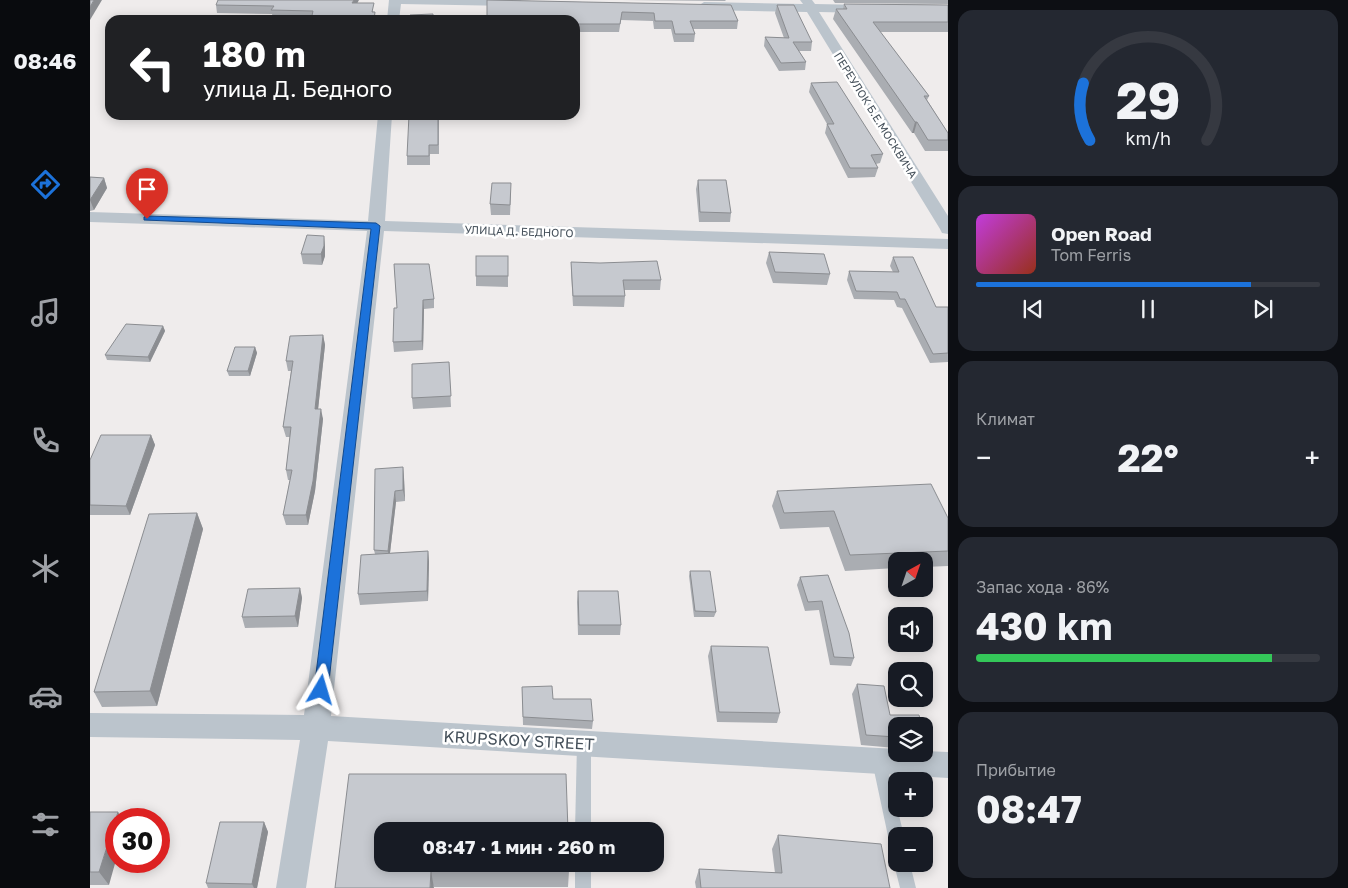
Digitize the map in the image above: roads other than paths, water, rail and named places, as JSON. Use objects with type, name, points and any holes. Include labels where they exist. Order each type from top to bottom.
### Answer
[{"type":"street","points":[[394,15],[396,0],[525,2]]},
{"type":"street","points":[[692,6],[808,4],[881,9]]},
{"type":"street","name":"ПЕРЕУЛОК Б.Е.МОСКВИЧА","points":[[808,4],[948,229]]},
{"type":"street","points":[[291,888],[316,728],[376,226],[385,120]]},
{"type":"street","name":"УЛИЦА Д. БЕДНОГО","points":[[90,217],[948,244]]},
{"type":"street","name":"KRUPSKOY STREET","points":[[90,724],[316,728],[948,765]]},
{"type":"lane","points":[[583,822],[584,744]]},
{"type":"lane","points":[[880,761],[894,827]]},
{"type":"lane","points":[[582,888],[583,872]]},
{"type":"lane","points":[[904,872],[908,888]]}]
